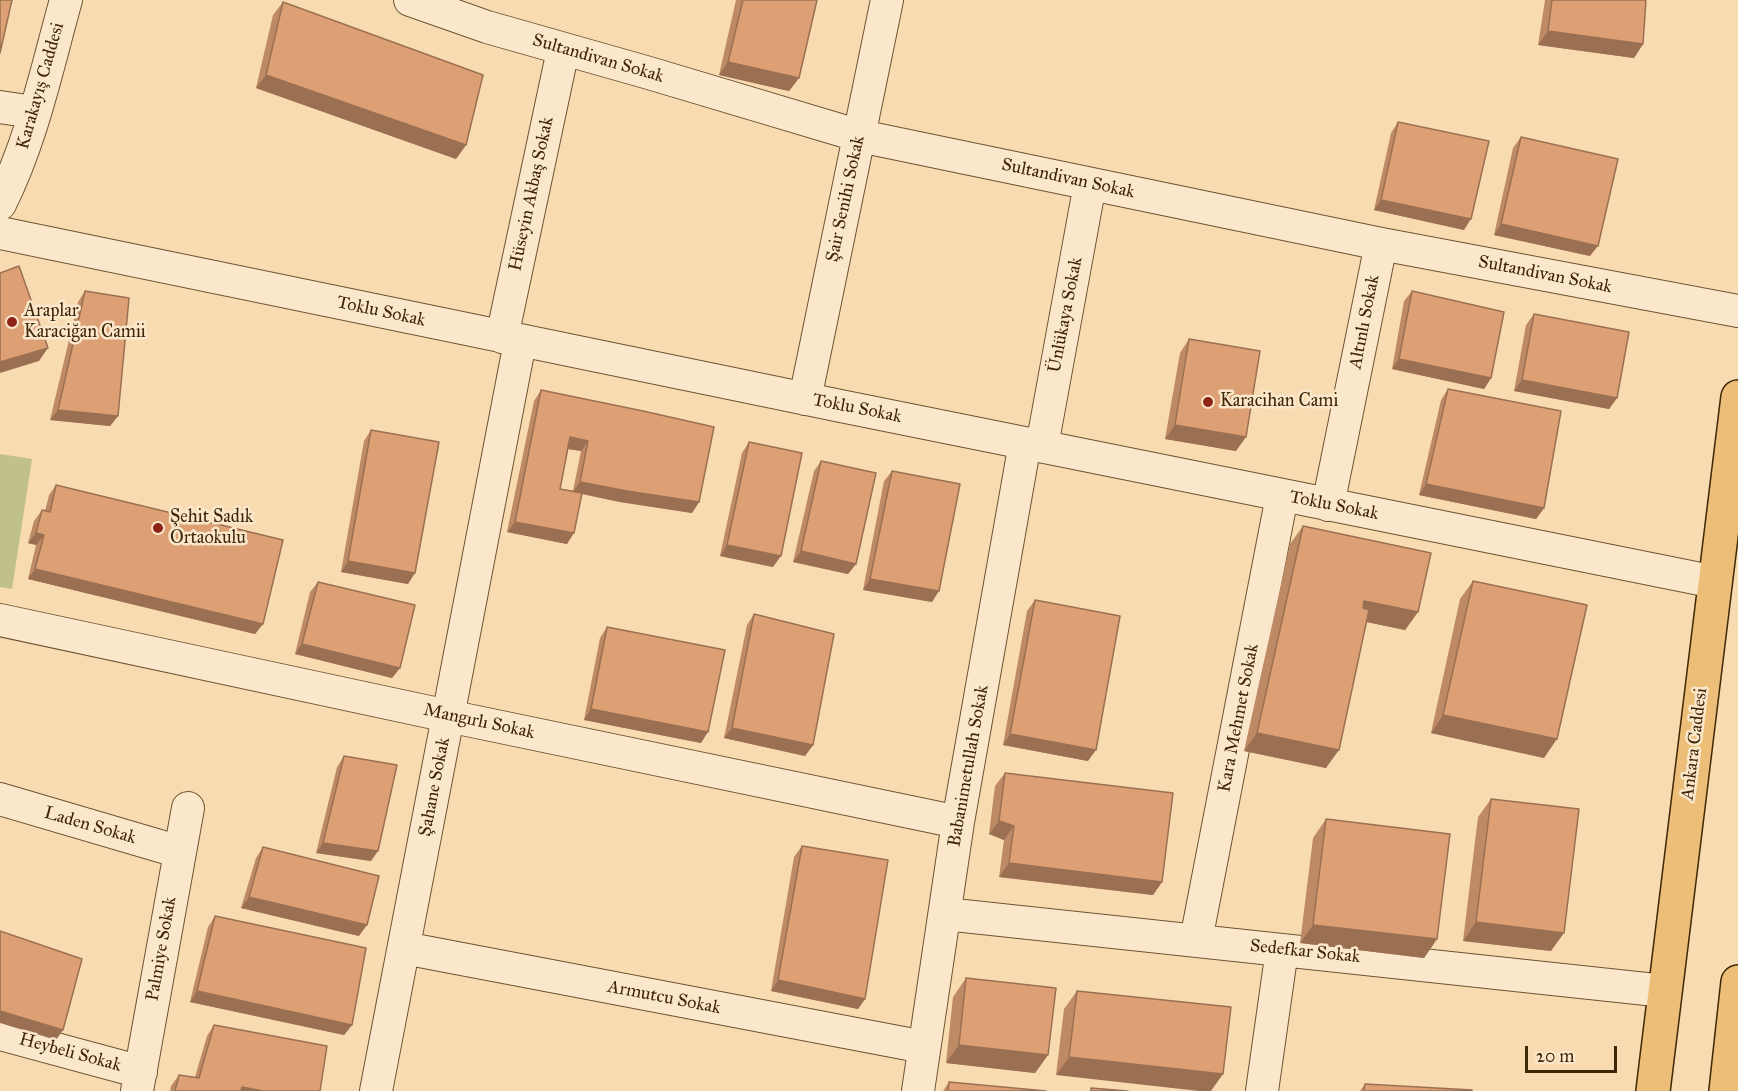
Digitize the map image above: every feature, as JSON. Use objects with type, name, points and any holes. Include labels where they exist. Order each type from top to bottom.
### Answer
[{"type":"main road","name":"Ankara Caddesi","points":[[1653,1091],[1738,397]]},
{"type":"main road","points":[[1726,1091],[1738,982]]},
{"type":"street","name":"Karakayış Caddesi","points":[[0,204],[14,176],[66,0]]},
{"type":"street","name":"Sultandivan Sokak","points":[[410,0],[563,50],[649,73],[860,136],[1381,244],[1738,311]]},
{"type":"street","name":"Şair Senihi Sokak","points":[[805,399],[887,0]]},
{"type":"street","name":"Hüseyin Akbaş Sokak","points":[[511,339],[563,50]]},
{"type":"street","points":[[0,107],[34,112]]},
{"type":"street","name":"Ünlükaya Sokak","points":[[1034,445],[1090,184]]},
{"type":"street","name":"Toklu Sokak","points":[[0,233],[805,399],[1715,582]]},
{"type":"street","name":"Altınlı Sokak","points":[[1328,505],[1381,244]]},
{"type":"street","name":"Şahane Sokak","points":[[376,1091],[448,716],[511,339]]},
{"type":"street","name":"Babanimetullah Sokak","points":[[918,1091],[958,822],[1034,445]]},
{"type":"street","name":"Kara Mehmet Sokak","points":[[1196,940],[1282,496]]},
{"type":"street","name":"Mangırlı Sokak","points":[[0,620],[958,822]]},
{"type":"street","name":"Laden Sokak","points":[[0,799],[180,852]]},
{"type":"street","name":"Palmiye Sokak","points":[[139,1081],[188,808]]},
{"type":"street","name":"Sedefkar Sokak","points":[[945,914],[1665,991]]},
{"type":"street","name":"Armutcu Sokak","points":[[404,948],[924,1047]]},
{"type":"street","points":[[1262,1091],[1282,950]]},
{"type":"street","name":"Heybeli Sokak","points":[[0,1034],[139,1081]]},
{"type":"green space","points":[[0,454],[32,459],[12,589],[0,587]]},
{"type":"building","points":[[0,0],[12,0],[0,53]]},
{"type":"building","points":[[743,0],[817,0],[799,78],[728,62]]},
{"type":"building","points":[[1552,0],[1646,0],[1643,44],[1548,31]]},
{"type":"building","points":[[283,2],[483,75],[466,145],[266,75]]},
{"type":"building","points":[[1398,122],[1489,141],[1471,219],[1381,200]]},
{"type":"building","points":[[1521,137],[1618,159],[1598,246],[1501,224]]},
{"type":"building","points":[[19,266],[48,348],[0,362],[0,273]]},
{"type":"building","points":[[85,291],[129,298],[118,416],[58,410]]},
{"type":"building","points":[[1412,291],[1504,312],[1491,378],[1399,359]]},
{"type":"building","points":[[1534,314],[1629,332],[1617,398],[1522,380]]},
{"type":"building","name":"Karacihan Cami","points":[[1189,339],[1260,351],[1246,437],[1175,425]]},
{"type":"building","points":[[1448,389],[1561,411],[1544,508],[1426,484]]},
{"type":"building","points":[[541,390],[714,427],[699,502],[580,482],[588,441],[570,437],[560,489],[582,493],[574,533],[515,522]]},
{"type":"building","points":[[371,430],[439,442],[415,573],[348,561]]},
{"type":"building","points":[[749,442],[802,453],[781,556],[727,545]]},
{"type":"building","points":[[821,461],[876,473],[856,564],[801,551]]},
{"type":"building","points":[[892,471],[960,484],[939,591],[870,579]]},
{"type":"building","points":[[56,485],[283,540],[263,624],[35,569],[44,535],[36,533],[42,510],[50,512]]},
{"type":"building","points":[[1303,526],[1431,553],[1418,612],[1364,601],[1363,608],[1369,610],[1339,750],[1257,733]]},
{"type":"building","points":[[1473,581],[1587,605],[1557,739],[1443,715]]},
{"type":"building","points":[[318,582],[415,605],[400,668],[302,644]]},
{"type":"building","points":[[1035,600],[1120,616],[1096,750],[1010,734]]},
{"type":"building","points":[[754,614],[834,634],[813,745],[732,728]]},
{"type":"building","points":[[607,627],[725,650],[708,732],[591,709]]},
{"type":"building","points":[[344,756],[397,765],[378,851],[323,843]]},
{"type":"building","points":[[1005,773],[1173,793],[1162,882],[1009,863],[1014,826],[999,821]]},
{"type":"building","points":[[1491,799],[1579,809],[1564,933],[1476,922]]},
{"type":"building","points":[[1326,819],[1450,834],[1437,939],[1313,925]]},
{"type":"building","points":[[802,846],[888,860],[865,999],[778,980]]},
{"type":"building","points":[[263,847],[379,876],[367,925],[249,897]]},
{"type":"building","points":[[215,916],[366,948],[352,1025],[197,991]]},
{"type":"building","points":[[0,931],[82,959],[63,1030],[0,1011]]},
{"type":"building","points":[[966,978],[1056,988],[1048,1055],[959,1045]]},
{"type":"building","points":[[1077,991],[1231,1007],[1223,1074],[1069,1057]]},
{"type":"building","points":[[214,1025],[327,1046],[320,1091],[263,1091],[242,1087],[241,1091],[175,1091],[179,1075],[199,1078]]},
{"type":"building","points":[[949,1082],[1046,1091],[948,1091]]},
{"type":"building","points":[[1365,1084],[1472,1090],[1472,1091],[1364,1091]]},
{"type":"building","points":[[1091,1088],[1128,1091],[1091,1091]]},
{"type":"place","name":"Araplar Karaciğan Camii","points":[[12,322]]},
{"type":"place","name":"Karacihan Cami","points":[[1208,402]]},
{"type":"place","name":"Şehit Sadık Ortaokulu","points":[[158,528]]}]
